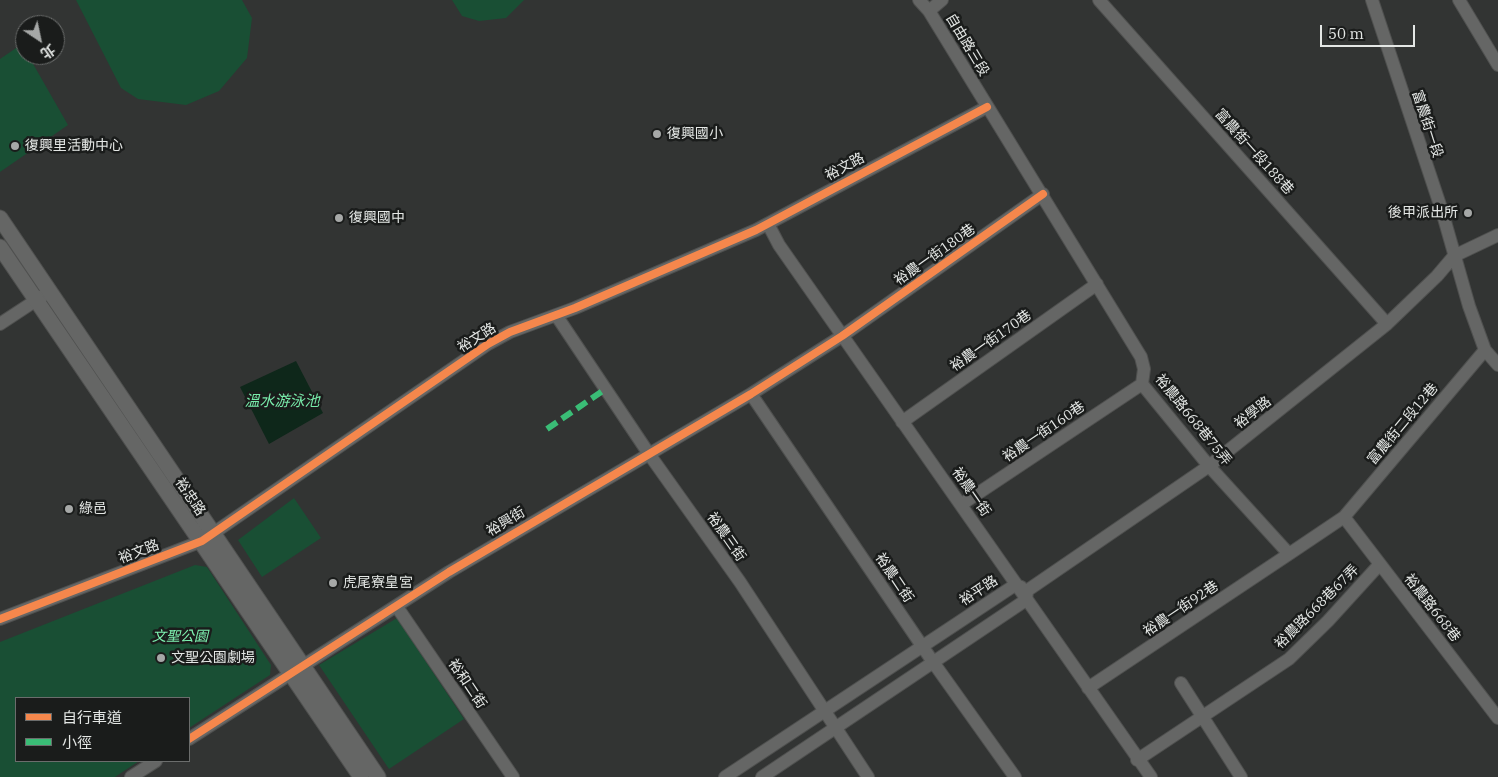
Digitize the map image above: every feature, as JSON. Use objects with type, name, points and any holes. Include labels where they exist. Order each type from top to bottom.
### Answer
[{"type":"street","name":"自由路三段","points":[[919,0],[929,11],[987,107]]},
{"type":"street","points":[[929,11],[942,0]]},
{"type":"street","name":"富農街一段188巷","points":[[1099,0],[1387,324]]},
{"type":"street","name":"富農街一段","points":[[1372,0],[1486,350],[1498,365]]},
{"type":"street","points":[[1459,0],[1498,65]]},
{"type":"street","name":"裕農路668巷75弄","points":[[987,107],[1043,194],[1141,357],[1144,369],[1142,384],[1210,466],[1289,554]]},
{"type":"street","name":"裕文路","points":[[0,620],[202,541],[488,344],[510,332],[556,315],[768,224],[987,107]]},
{"type":"street","name":"裕農一街180巷","points":[[842,336],[1043,194]]},
{"type":"street","name":"裕忠路","points":[[0,218],[215,533],[361,777]]},
{"type":"street","name":"裕農一街","points":[[768,224],[778,245],[962,504],[1015,585]]},
{"type":"street","points":[[1454,256],[1498,235]]},
{"type":"street","name":"裕忠路","points":[[0,247],[202,541],[378,777]]},
{"type":"street","name":"裕學路","points":[[1027,595],[1210,466],[1387,324],[1437,276],[1454,256]]},
{"type":"street","name":"裕農一街170巷","points":[[902,422],[1097,284]]},
{"type":"street","points":[[0,324],[50,291]]},
{"type":"street","name":"裕農三街","points":[[556,315],[649,454],[740,582],[868,777]]},
{"type":"street","name":"裕興街","points":[[190,738],[296,669],[514,532],[750,394],[842,336]]},
{"type":"street","name":"富農街二段12巷","points":[[1344,517],[1486,350]]},
{"type":"street","name":"裕農一街160巷","points":[[962,504],[1142,384]]},
{"type":"street","name":"裕農二街","points":[[750,394],[933,662],[1015,777]]},
{"type":"street","points":[[1289,554],[1344,517]]},
{"type":"street","name":"裕農路668巷","points":[[1344,517],[1498,718]]},
{"type":"street","name":"裕農一街92巷","points":[[1088,688],[1289,554]]},
{"type":"street","name":"裕農路668巷67弄","points":[[1137,760],[1290,658],[1328,621],[1379,565]]},
{"type":"street","name":"裕平路","points":[[726,777],[1015,585],[1027,595]]},
{"type":"street","points":[[762,777],[933,662],[1027,595],[1088,688],[1150,777]]},
{"type":"street","name":"裕和二街","points":[[396,607],[513,777]]},
{"type":"street","points":[[1181,683],[1201,718],[1241,777]]},
{"type":"street","points":[[132,777],[154,762]]},
{"type":"green space","points":[[76,0],[242,0],[252,18],[247,58],[219,91],[186,105],[138,99],[121,88]]},
{"type":"green space","points":[[452,0],[524,0],[506,18],[479,21],[462,16]]},
{"type":"green space","points":[[15,49],[15,65],[34,65],[68,125],[0,172],[0,59]]},
{"type":"green space","points":[[294,498],[321,538],[262,577],[238,540]]},
{"type":"green space","name":"文聖公園","points":[[195,565],[207,567],[271,665],[270,675],[190,727],[190,697],[15,697],[15,762],[138,762],[115,777],[0,777],[0,642]]},
{"type":"green space","points":[[397,618],[464,719],[389,769],[319,665]]},
{"type":"water","name":"溫水游泳池","points":[[296,361],[323,413],[269,444],[240,387]]},
{"type":"marked path","points":[[547,429],[604,390]]},
{"type":"cycle path","points":[[0,619],[202,541],[488,344],[510,332],[575,308],[756,230],[987,107]]},
{"type":"cycle path","points":[[190,738],[449,572],[751,394],[842,336],[1043,194]]},
{"type":"place","name":"復興國小","points":[[657,134]]},
{"type":"place","name":"復興里活動中心","points":[[15,146]]},
{"type":"place","name":"後甲派出所","points":[[1468,213]]},
{"type":"place","name":"復興國中","points":[[339,218]]},
{"type":"place","name":"綠邑","points":[[69,509]]},
{"type":"place","name":"虎尾寮皇宮","points":[[333,583]]},
{"type":"place","name":"文聖公園劇場","points":[[161,658]]}]
